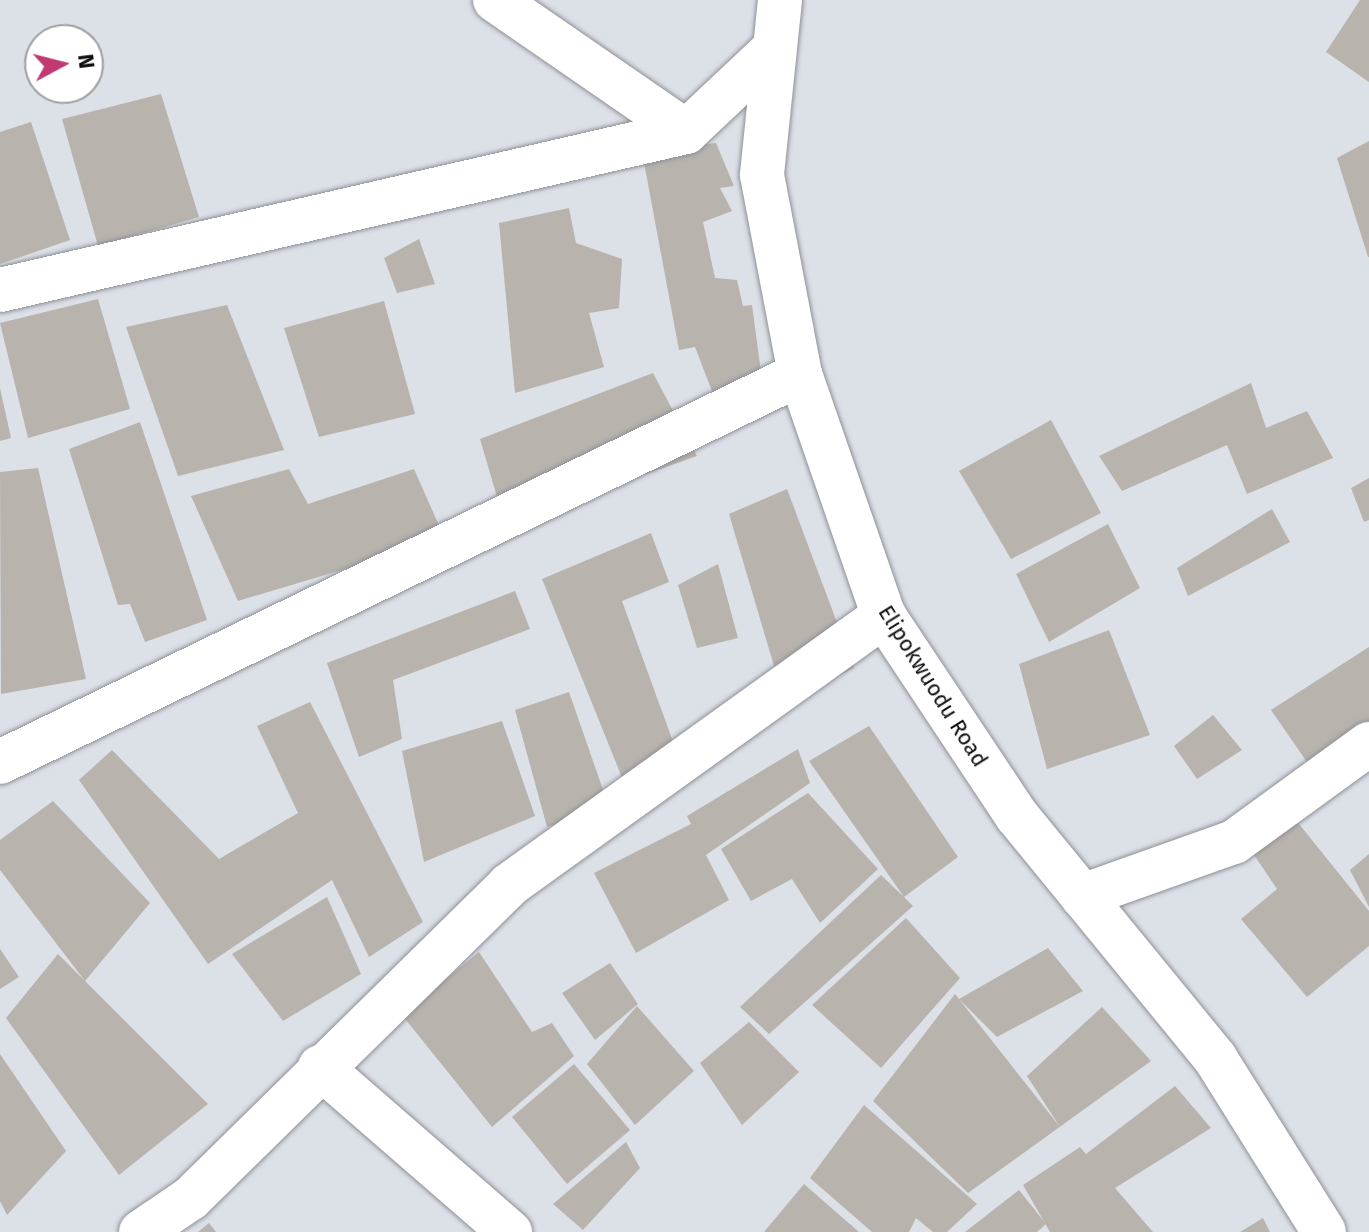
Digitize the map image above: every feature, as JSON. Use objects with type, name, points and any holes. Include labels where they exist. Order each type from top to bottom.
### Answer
[{"type":"street","points":[[495,0],[686,132]]},
{"type":"street","name":"Elipokwuodu Road","points":[[780,0],[771,52],[762,175],[800,374],[884,616],[1017,816],[1215,1058],[1324,1232]]},
{"type":"street","points":[[0,290],[686,132],[771,52]]},
{"type":"street","points":[[0,762],[800,374]]},
{"type":"street","points":[[141,1232],[191,1198],[320,1067],[509,885],[884,616]]},
{"type":"street","points":[[1082,896],[1234,842],[1369,744]]},
{"type":"street","points":[[320,1067],[510,1232]]},
{"type":"building","points":[[1360,0],[1369,0],[1369,82],[1326,52]]},
{"type":"building","points":[[161,94],[199,217],[98,246],[62,119]]},
{"type":"building","points":[[31,122],[70,240],[0,264],[0,132]]},
{"type":"building","points":[[1369,141],[1369,257],[1368,257],[1337,158]]},
{"type":"building","points":[[716,143],[734,186],[720,188],[732,211],[703,222],[715,278],[737,280],[743,306],[752,305],[766,409],[725,425],[695,347],[679,350],[642,152]]},
{"type":"building","points":[[569,208],[576,243],[622,259],[619,308],[589,313],[604,367],[515,393],[499,223]]},
{"type":"building","points":[[419,239],[435,284],[397,293],[384,258]]},
{"type":"building","points":[[98,299],[130,409],[28,438],[0,323]]},
{"type":"building","points":[[384,301],[415,414],[319,437],[284,328]]},
{"type":"building","points":[[227,305],[284,450],[178,476],[126,327]]},
{"type":"building","points":[[653,373],[697,456],[505,524],[480,439]]},
{"type":"building","points":[[1251,383],[1266,428],[1307,411],[1333,458],[1247,494],[1227,445],[1122,491],[1099,456]]},
{"type":"building","points":[[0,388],[11,438],[0,441]]},
{"type":"building","points":[[1051,420],[1101,513],[1011,559],[959,471]]},
{"type":"building","points":[[140,422],[207,620],[145,642],[130,604],[118,605],[69,449]]},
{"type":"building","points":[[38,468],[86,679],[1,694],[0,472]]},
{"type":"building","points":[[289,469],[308,504],[414,469],[445,539],[238,601],[191,496]]},
{"type":"building","points":[[1369,478],[1369,520],[1364,522],[1351,488]]},
{"type":"building","points":[[787,489],[854,668],[785,703],[729,514]]},
{"type":"building","points":[[1272,509],[1290,542],[1188,596],[1177,568]]},
{"type":"building","points":[[1108,524],[1140,588],[1049,642],[1016,574]]},
{"type":"building","points":[[651,533],[669,582],[622,601],[684,772],[629,795],[542,579]]},
{"type":"building","points":[[718,564],[738,638],[697,648],[678,585]]},
{"type":"building","points":[[515,591],[530,629],[393,680],[402,739],[359,757],[327,663]]},
{"type":"building","points":[[1109,630],[1150,735],[1047,769],[1019,664]]},
{"type":"building","points":[[1369,647],[1369,723],[1309,765],[1271,710]]},
{"type":"building","points":[[569,692],[609,807],[547,827],[515,710]]},
{"type":"building","points":[[310,702],[423,922],[369,957],[332,880],[208,964],[79,780],[112,750],[219,859],[298,813],[257,726]]},
{"type":"building","points":[[1213,715],[1242,750],[1197,779],[1174,746]]},
{"type":"building","points":[[502,721],[535,816],[424,862],[402,751]]},
{"type":"building","points":[[869,726],[958,857],[904,897],[809,761]]},
{"type":"building","points":[[798,749],[810,783],[706,855],[729,900],[636,953],[594,873],[691,824],[687,816]]},
{"type":"building","points":[[808,793],[878,869],[820,923],[792,879],[751,901],[721,849]]},
{"type":"building","points":[[53,801],[150,903],[85,981],[0,870],[0,840]]},
{"type":"building","points":[[1295,819],[1369,911],[1369,946],[1307,997],[1241,919],[1277,889],[1252,852]]},
{"type":"building","points":[[1369,854],[1369,907],[1350,870]]},
{"type":"building","points":[[881,875],[913,906],[769,1034],[740,1007]]},
{"type":"building","points":[[327,897],[361,974],[283,1021],[232,954]]},
{"type":"building","points":[[906,918],[960,978],[881,1068],[812,1005]]},
{"type":"building","points":[[1048,948],[1083,991],[997,1037],[959,999]]},
{"type":"building","points":[[0,949],[19,977],[0,989]]},
{"type":"building","points":[[479,952],[532,1032],[552,1023],[574,1056],[492,1127],[402,1015]]},
{"type":"building","points":[[58,954],[208,1104],[119,1175],[6,1018]]},
{"type":"building","points":[[610,963],[638,1004],[595,1040],[562,993]]},
{"type":"building","points":[[955,994],[1060,1127],[968,1193],[873,1101]]},
{"type":"building","points":[[637,1006],[694,1071],[635,1125],[587,1064]]},
{"type":"building","points":[[1102,1007],[1151,1061],[1060,1127],[1027,1076]]},
{"type":"building","points":[[749,1022],[799,1072],[742,1125],[700,1063]]},
{"type":"building","points":[[0,1054],[66,1151],[7,1215],[0,1201]]},
{"type":"building","points":[[574,1064],[630,1130],[567,1184],[512,1117]]},
{"type":"building","points":[[1175,1086],[1211,1128],[1115,1188],[1153,1232],[1050,1232],[1023,1185],[1080,1147],[1086,1154]]},
{"type":"building","points":[[864,1105],[977,1204],[947,1232],[933,1232],[916,1218],[909,1232],[872,1232],[810,1178]]},
{"type":"building","points":[[626,1142],[640,1168],[583,1230],[553,1204]]},
{"type":"building","points":[[804,1184],[859,1232],[764,1232]]},
{"type":"building","points":[[1019,1190],[1046,1224],[1037,1232],[965,1232]]},
{"type":"building","points":[[1263,1218],[1270,1232],[1240,1232]]},
{"type":"building","points":[[209,1223],[216,1232],[198,1232]]}]
